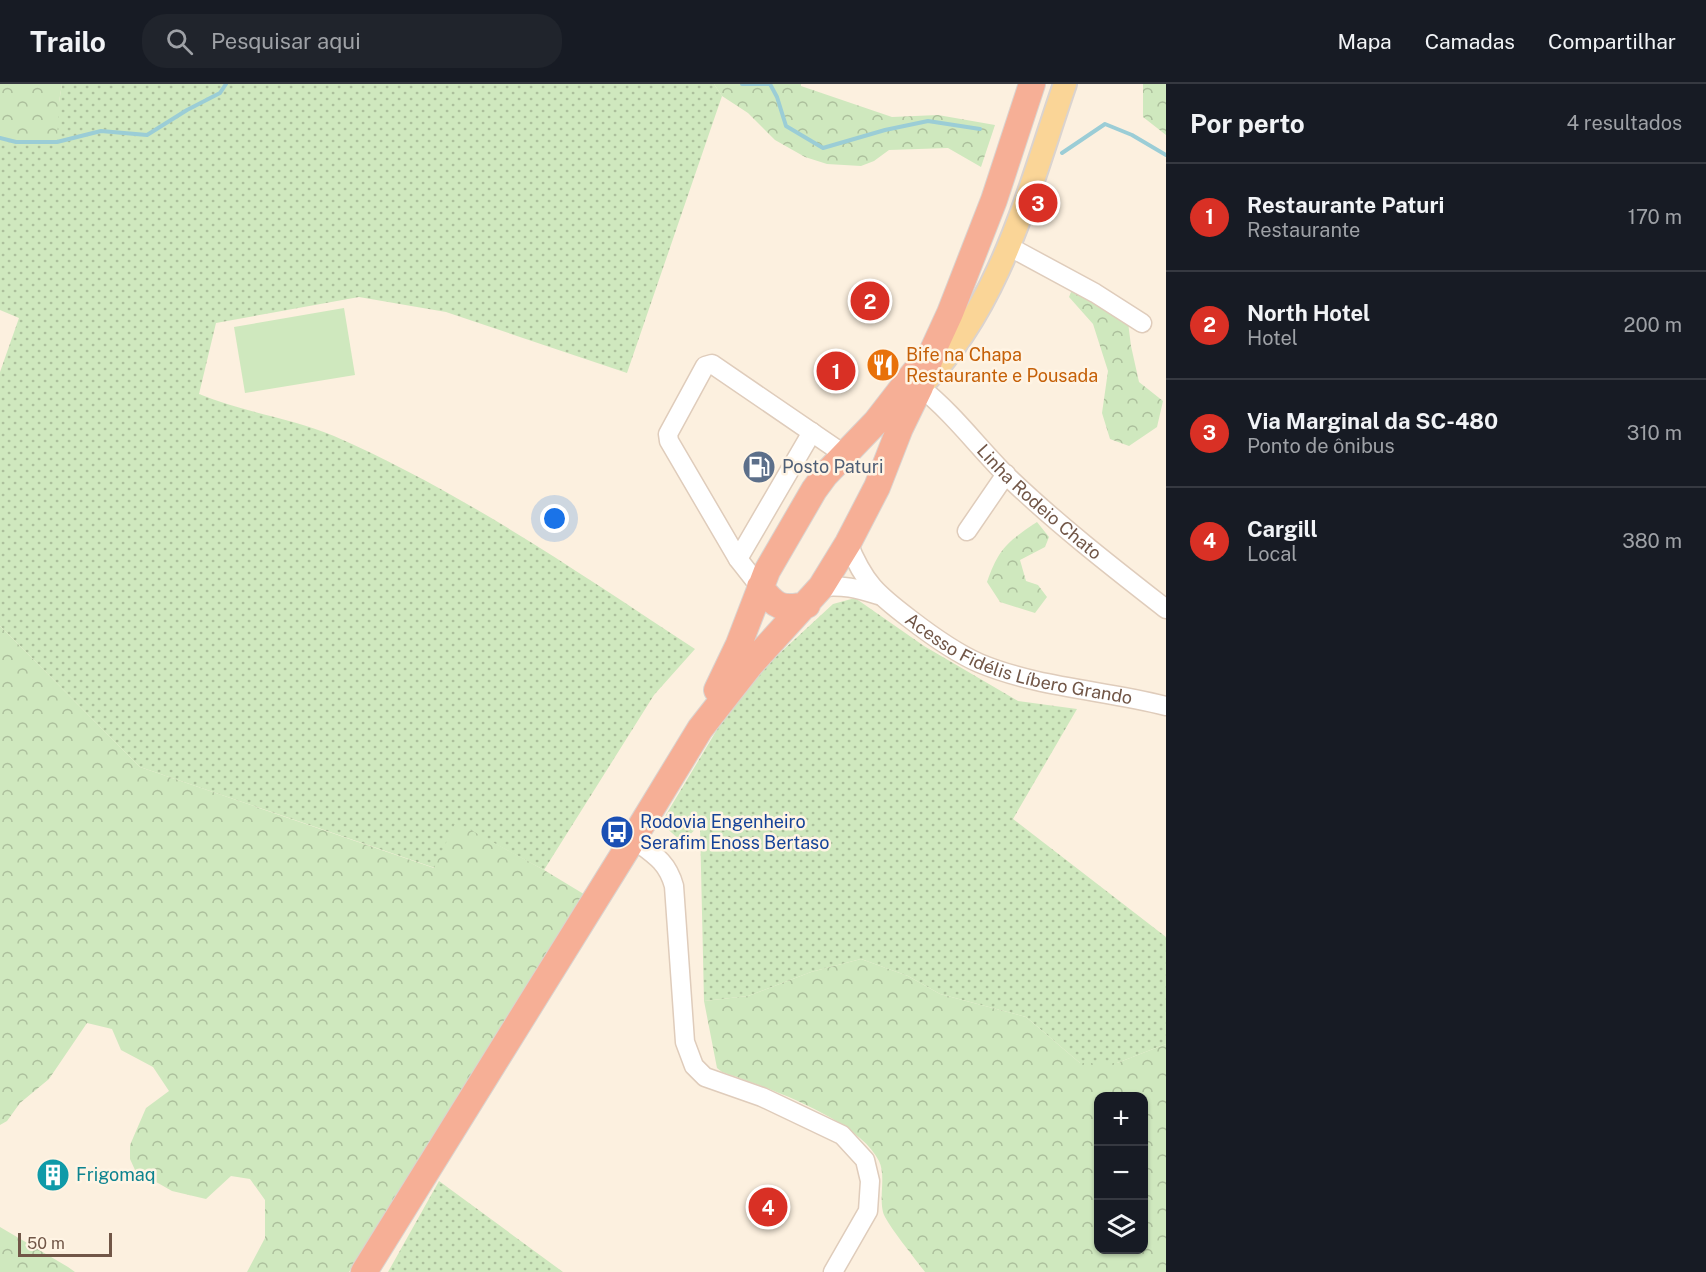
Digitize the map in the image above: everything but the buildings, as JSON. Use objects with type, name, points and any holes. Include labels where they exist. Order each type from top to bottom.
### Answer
[{"type":"highway","points":[[700,729],[751,664],[814,596],[848,543],[876,487],[950,314],[994,200],[1032,84]]},
{"type":"highway","points":[[364,1272],[700,729],[739,644],[760,587],[776,553],[814,490],[825,475],[876,422],[933,350]]},
{"type":"highway","points":[[844,455],[866,460],[873,471],[876,487]]},
{"type":"highway","points":[[760,587],[778,606],[790,608],[814,596]]},
{"type":"main road","points":[[920,387],[959,341],[990,288],[1008,246],[1065,84]]},
{"type":"street","points":[[1008,246],[1095,293],[1142,323]]},
{"type":"street","points":[[760,587],[738,559],[669,441],[668,434],[705,366],[712,364],[844,455]]},
{"type":"street","name":"Linha Rodeio Chato","points":[[920,387],[941,404],[1006,474],[1068,533],[1166,609]]},
{"type":"street","points":[[738,559],[812,432]]},
{"type":"street","points":[[967,531],[1006,474]]},
{"type":"street","name":"Acesso Fidélis Líbero Grando","points":[[848,543],[864,578],[879,596],[944,645],[980,663],[1041,682],[1166,706]]},
{"type":"street","name":"Acesso Fidélis Líbero Grando","points":[[814,596],[843,585],[879,596]]},
{"type":"street","points":[[633,839],[662,862],[670,873],[674,886],[685,1042],[694,1066],[705,1077],[762,1097],[842,1135],[865,1160],[870,1182],[868,1211],[833,1272]]},
{"type":"green space","points":[[0,84],[62,84],[57,142],[16,142],[0,138]]},
{"type":"green space","points":[[62,84],[714,84],[722,96],[627,373],[446,312],[359,297],[216,323],[199,394],[334,436],[428,482],[519,535],[695,649],[654,695],[544,870],[456,823],[435,868],[140,767],[0,626],[0,372],[19,318],[0,310],[0,138],[16,142],[59,102]]},
{"type":"green space","points":[[714,84],[801,84],[801,86],[892,117],[938,115],[995,125],[981,167],[948,148],[889,150],[874,161],[861,166],[827,164],[805,157],[775,140],[748,113],[722,96]]},
{"type":"green space","points":[[1143,84],[1166,84],[1166,135],[1143,117]]},
{"type":"green space","points":[[1078,275],[1126,306],[1131,346],[1139,382],[1163,401],[1157,427],[1129,446],[1110,439],[1102,413],[1108,371],[1093,324],[1069,297]]},
{"type":"green space","points":[[344,308],[355,375],[245,393],[234,327]]},
{"type":"green space","points":[[1037,522],[1049,537],[1045,547],[1020,560],[1026,581],[1038,585],[1047,597],[1035,613],[1000,602],[987,582],[1005,547]]},
{"type":"green space","points":[[855,598],[924,646],[1018,701],[1077,709],[1013,819],[1166,937],[1166,1044],[1117,1063],[1080,1063],[1026,1017],[940,994],[908,976],[861,959],[811,972],[748,996],[704,1001],[700,825],[682,842],[661,823],[742,688],[833,604]]},
{"type":"green space","points":[[0,626],[140,767],[434,868],[456,822],[587,896],[349,1272],[247,1272],[265,1238],[265,1200],[250,1179],[231,1176],[206,1199],[172,1191],[135,1170],[130,1159],[130,1145],[146,1108],[169,1091],[153,1067],[121,1050],[112,1029],[87,1023],[49,1079],[20,1103],[7,1121],[0,1125]]},
{"type":"green space","points":[[861,959],[908,976],[940,994],[1026,1017],[1080,1063],[1117,1063],[1166,1044],[1166,1272],[925,1272],[885,1217],[882,1206],[881,1167],[868,1146],[852,1131],[809,1106],[717,1068],[704,1001],[748,996],[811,972]]},
{"type":"green space","points":[[439,1181],[563,1272],[388,1272]]},
{"type":"green space","points":[[0,1227],[68,1267],[75,1272],[0,1272]]},
{"type":"waterway","points":[[0,138],[16,142],[57,142],[101,131],[147,135],[220,93],[226,84]]},
{"type":"waterway","points":[[742,84],[770,84],[777,97],[786,126],[823,148],[885,130],[928,121],[980,129]]},
{"type":"waterway","points":[[1062,153],[1105,124],[1132,135],[1166,155]]},
{"type":"place","name":"Via Marginal da SC-480","points":[[1038,203]]},
{"type":"place","name":"North Hotel","points":[[870,301]]},
{"type":"place","name":"Bife na Chapa Restaurante e Pousada","points":[[883,365]]},
{"type":"place","name":"Restaurante Paturi","points":[[836,371]]},
{"type":"place","name":"Posto Paturi","points":[[759,467]]},
{"type":"place","name":"Rodovia Engenheiro Serafim Enoss Bertaso","points":[[617,832]]},
{"type":"place","name":"Frigomaq","points":[[53,1175]]},
{"type":"place","name":"Cargill","points":[[768,1207]]}]
